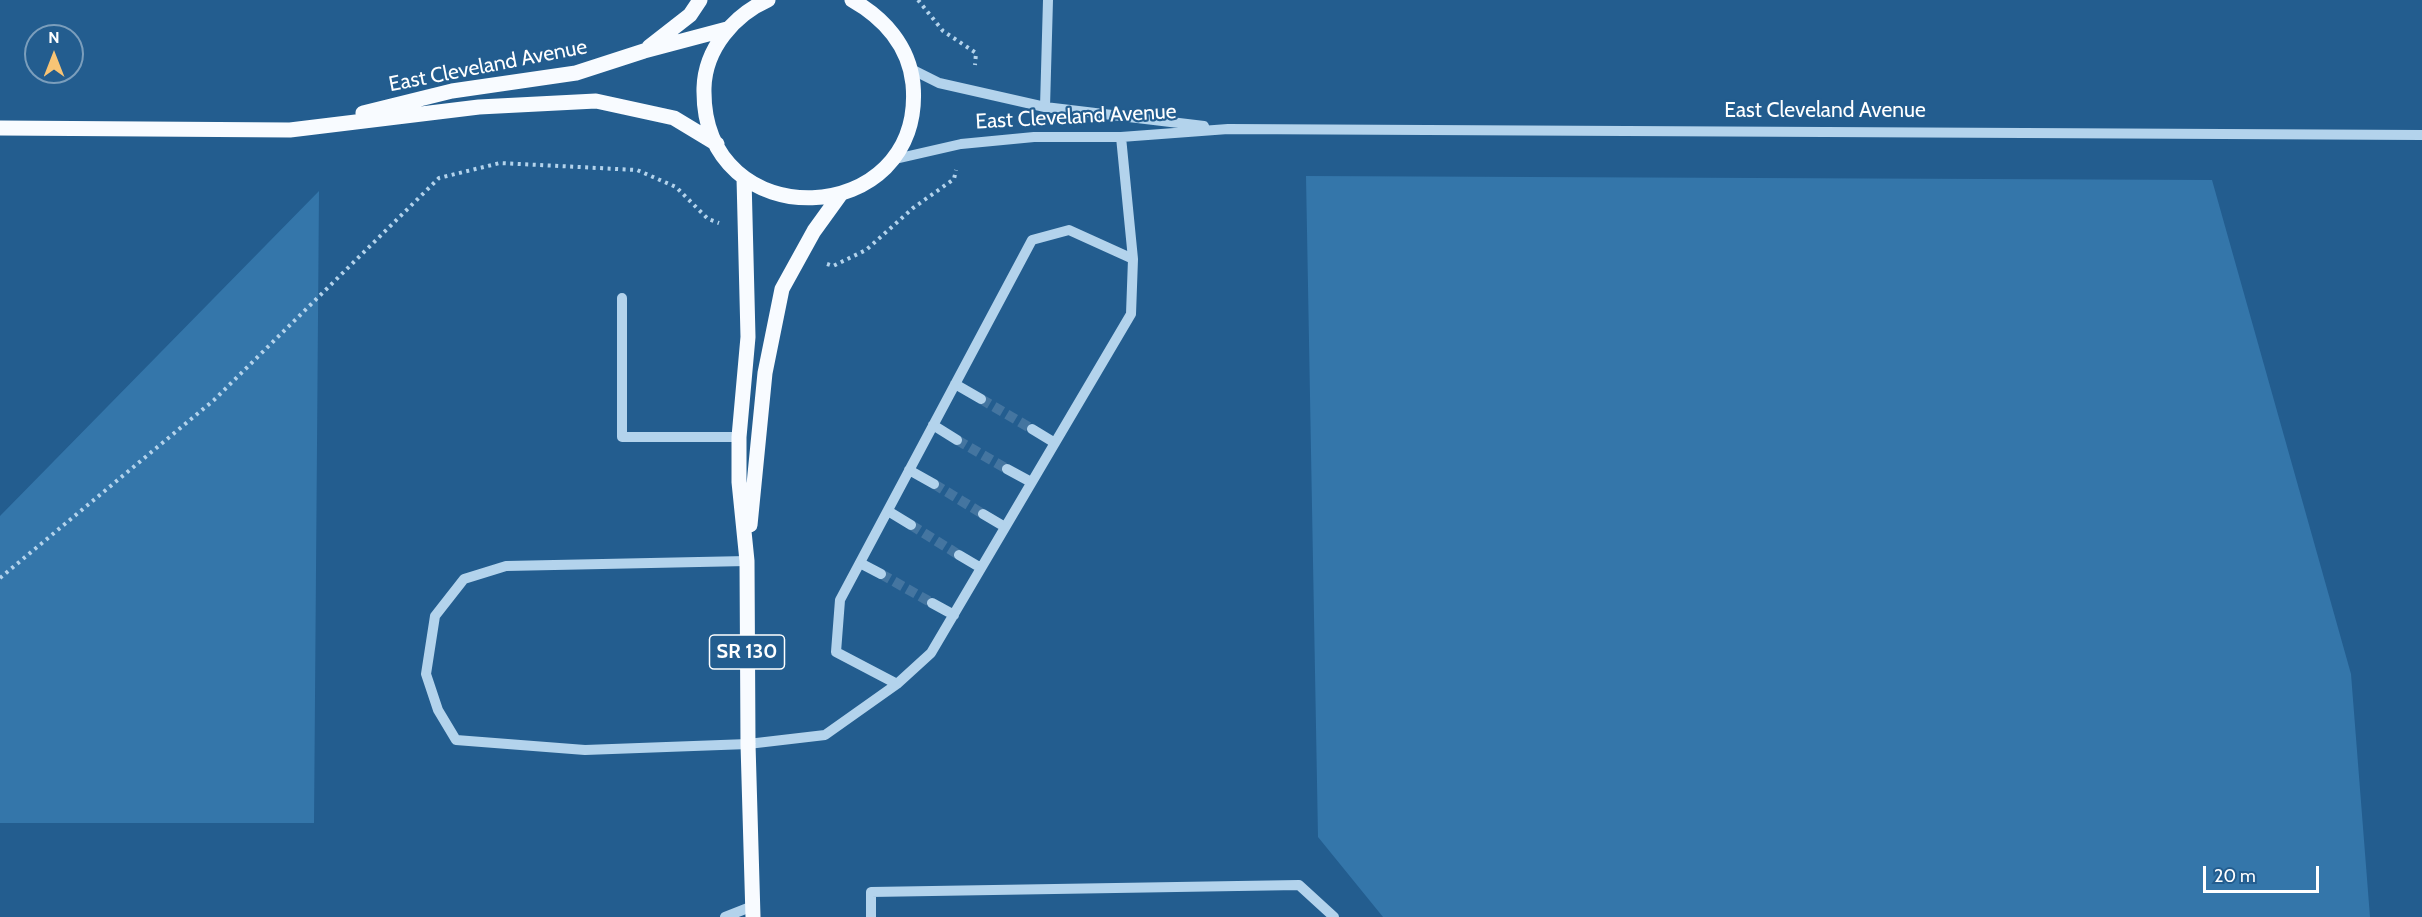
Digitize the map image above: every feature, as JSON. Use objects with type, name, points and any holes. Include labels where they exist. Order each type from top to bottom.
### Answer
[{"type":"main road","points":[[644,51],[690,15],[700,0]]},
{"type":"main road","points":[[768,0],[753,3],[727,29],[712,55],[704,85],[706,116],[717,144],[744,178],[774,194],[807,200],[840,195],[868,182],[891,160],[907,132],[914,101],[911,69],[897,37],[870,6],[852,0]]},
{"type":"main road","name":"East Cleveland Avenue","points":[[291,130],[452,91],[576,73],[644,51],[727,29]]},
{"type":"main road","name":"East Cleveland Avenue","points":[[0,128],[291,130],[479,106],[596,101],[674,118],[717,144]]},
{"type":"main road","points":[[744,178],[748,337],[739,437],[739,482],[747,561]]},
{"type":"main road","points":[[747,561],[765,373],[782,289],[814,231],[840,195]]},
{"type":"main road","name":"SR 130","points":[[747,561],[748,744],[753,912]]},
{"type":"street","points":[[1045,106],[1048,0]]},
{"type":"street","name":"East Cleveland Avenue","points":[[911,69],[939,83],[1045,106],[1228,129]]},
{"type":"street","name":"East Cleveland Avenue","points":[[891,160],[961,144],[1034,137],[1121,137],[1228,129],[2422,135]]},
{"type":"street","points":[[747,561],[506,566],[464,579],[435,616],[426,674],[438,710],[456,740],[585,750],[748,744],[825,735],[897,684],[930,653],[1131,314],[1133,259],[1121,137]]},
{"type":"street","points":[[897,684],[836,652],[840,600],[1032,240],[1069,230],[1133,259]]},
{"type":"street","points":[[622,298],[622,437],[739,437]]},
{"type":"street","points":[[955,384],[981,399]]},
{"type":"street","points":[[933,425],[957,440]]},
{"type":"street","points":[[1032,429],[1055,443]]},
{"type":"street","points":[[1007,469],[1031,482]]},
{"type":"street","points":[[909,470],[934,484]]},
{"type":"street","points":[[888,511],[911,525]]},
{"type":"street","points":[[983,514],[1005,527]]},
{"type":"street","points":[[959,555],[981,568]]},
{"type":"street","points":[[860,563],[881,574]]},
{"type":"street","points":[[932,603],[954,615]]},
{"type":"street","points":[[872,917],[871,892],[1299,885],[1334,917]]},
{"type":"street","points":[[725,917],[753,912]]},
{"type":"path","points":[[918,0],[943,32],[976,53],[975,73]]},
{"type":"path","points":[[0,578],[214,400],[439,178],[500,163],[637,170],[676,187],[708,219],[725,225]]},
{"type":"path","points":[[833,266],[866,250],[913,208],[954,179]]},
{"type":"shaded area","points":[[1306,176],[2212,180],[2351,674],[2370,917],[1383,917],[1318,837]]},
{"type":"shaded area","points":[[319,191],[314,823],[0,823],[0,516]]},
{"type":"tunnel","points":[[981,399],[1032,429]]},
{"type":"tunnel","points":[[957,440],[1007,469]]},
{"type":"tunnel","points":[[934,484],[983,514]]},
{"type":"tunnel","points":[[911,525],[959,555]]},
{"type":"tunnel","points":[[881,574],[932,603]]}]
